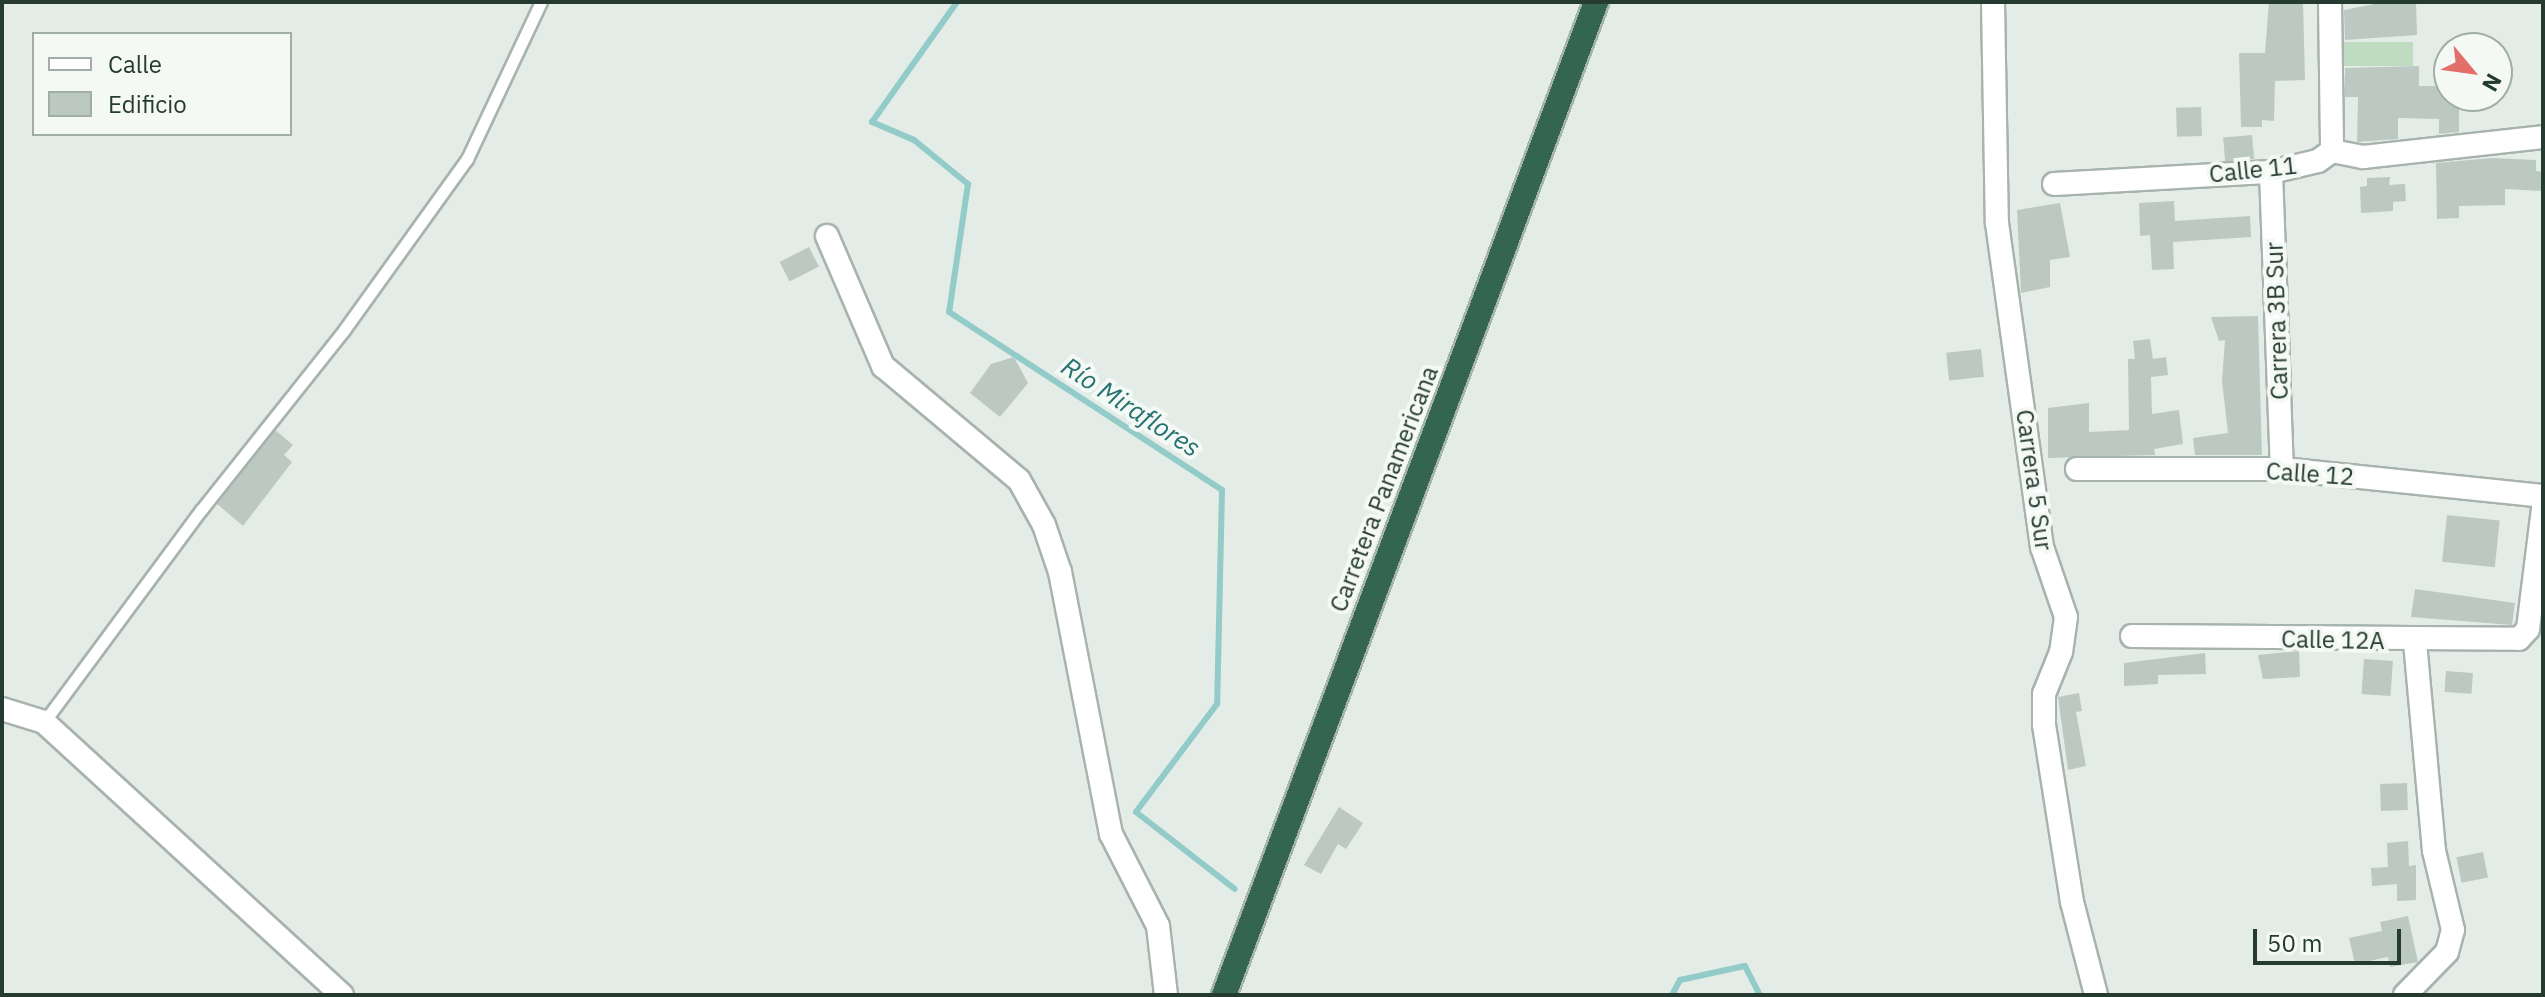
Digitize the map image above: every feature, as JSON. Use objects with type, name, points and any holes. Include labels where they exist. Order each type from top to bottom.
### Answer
[{"type":"highway","name":"Carretera Panamericana","points":[[1224,995],[1596,2]]},
{"type":"street","name":"Carrera 5 Sur","points":[[1993,2],[1997,223],[2042,547],[2066,617],[2061,652],[2044,694],[2044,725],[2072,902],[2096,995]]},
{"type":"street","points":[[2330,2],[2332,151],[2363,157],[2543,137]]},
{"type":"street","name":"Calle 11","points":[[2054,184],[2271,172],[2318,161],[2332,151]]},
{"type":"street","name":"Carrera 3B Sur","points":[[2271,172],[2282,469]]},
{"type":"street","points":[[827,236],[883,366],[1019,480],[1044,525],[1060,572],[1111,834],[1158,926],[1166,995]]},
{"type":"street","name":"Calle 12","points":[[2077,469],[2282,469],[2543,496]]},
{"type":"street","name":"Calle 12A","points":[[2132,636],[2415,641],[2519,639],[2528,629],[2543,509]]},
{"type":"street","points":[[2405,995],[2447,952],[2453,930],[2433,841],[2415,641]]},
{"type":"street","points":[[2,709],[44,722],[342,995]]},
{"type":"lane","points":[[44,722],[344,330],[467,159],[541,2]]},
{"type":"green space","points":[[2334,42],[2413,42],[2413,66],[2334,66]]},
{"type":"building","points":[[2269,2],[2303,2],[2305,80],[2275,81],[2274,121],[2262,120],[2262,127],[2241,127],[2239,53],[2265,53]]},
{"type":"building","points":[[2385,2],[2416,2],[2417,35],[2345,40],[2344,10]]},
{"type":"building","points":[[2419,66],[2419,86],[2433,86],[2433,112],[2459,112],[2459,132],[2439,134],[2439,119],[2398,118],[2398,139],[2357,142],[2358,97],[2345,97],[2345,68]]},
{"type":"building","points":[[2201,107],[2202,136],[2177,137],[2176,108]]},
{"type":"building","points":[[2252,135],[2254,159],[2225,161],[2223,138]]},
{"type":"building","points":[[2492,158],[2536,160],[2536,171],[2543,172],[2543,191],[2505,189],[2505,205],[2459,206],[2459,218],[2437,219],[2436,163]]},
{"type":"building","points":[[2390,177],[2389,185],[2405,184],[2406,201],[2393,202],[2393,211],[2361,213],[2360,187],[2367,186],[2367,178]]},
{"type":"building","points":[[2174,201],[2175,221],[2250,216],[2251,237],[2173,242],[2174,269],[2152,270],[2150,235],[2140,236],[2139,203]]},
{"type":"building","points":[[2060,203],[2070,257],[2050,260],[2050,287],[2021,293],[2017,210]]},
{"type":"building","points":[[809,247],[819,267],[790,282],[780,262]]},
{"type":"building","points":[[2258,316],[2262,455],[2195,455],[2193,438],[2228,433],[2222,381],[2225,340],[2219,341],[2211,317]]},
{"type":"building","points":[[2150,339],[2153,359],[2166,357],[2168,375],[2151,377],[2152,414],[2179,410],[2183,444],[2154,449],[2155,455],[2048,458],[2048,408],[2089,403],[2089,432],[2129,430],[2128,359],[2135,359],[2133,341]]},
{"type":"building","points":[[1981,349],[1984,377],[1949,381],[1946,353]]},
{"type":"building","points":[[1014,357],[1028,383],[1000,417],[970,393],[991,364]]},
{"type":"building","points":[[275,430],[293,445],[284,455],[292,462],[243,526],[217,504]]},
{"type":"building","points":[[2447,515],[2500,521],[2495,567],[2442,562]]},
{"type":"building","points":[[2415,589],[2515,603],[2512,625],[2411,617]]},
{"type":"building","points":[[2299,651],[2300,677],[2263,679],[2258,655]]},
{"type":"building","points":[[2205,653],[2206,674],[2158,675],[2158,684],[2124,686],[2124,663]]},
{"type":"building","points":[[2364,659],[2393,661],[2390,696],[2362,694]]},
{"type":"building","points":[[2446,671],[2473,673],[2471,694],[2445,692]]},
{"type":"building","points":[[2079,693],[2082,711],[2076,712],[2086,766],[2068,770],[2058,697]]},
{"type":"building","points":[[2407,783],[2408,810],[2381,811],[2380,784]]},
{"type":"building","points":[[1339,807],[1363,823],[1346,849],[1338,844],[1321,874],[1304,865]]},
{"type":"building","points":[[2408,841],[2409,866],[2416,865],[2416,900],[2397,901],[2397,884],[2372,886],[2371,868],[2388,867],[2387,843]]},
{"type":"building","points":[[2483,852],[2488,878],[2461,883],[2456,857]]},
{"type":"building","points":[[2408,916],[2418,962],[2390,967],[2388,957],[2355,964],[2349,938],[2382,931],[2380,922]]},
{"type":"waterway","name":"Río Miraflores","points":[[957,2],[872,122],[914,140],[968,184],[949,312],[1222,490],[1217,704],[1136,812],[1235,889]]},
{"type":"waterway","points":[[1672,995],[1680,980],[1745,966],[1760,995]]}]
